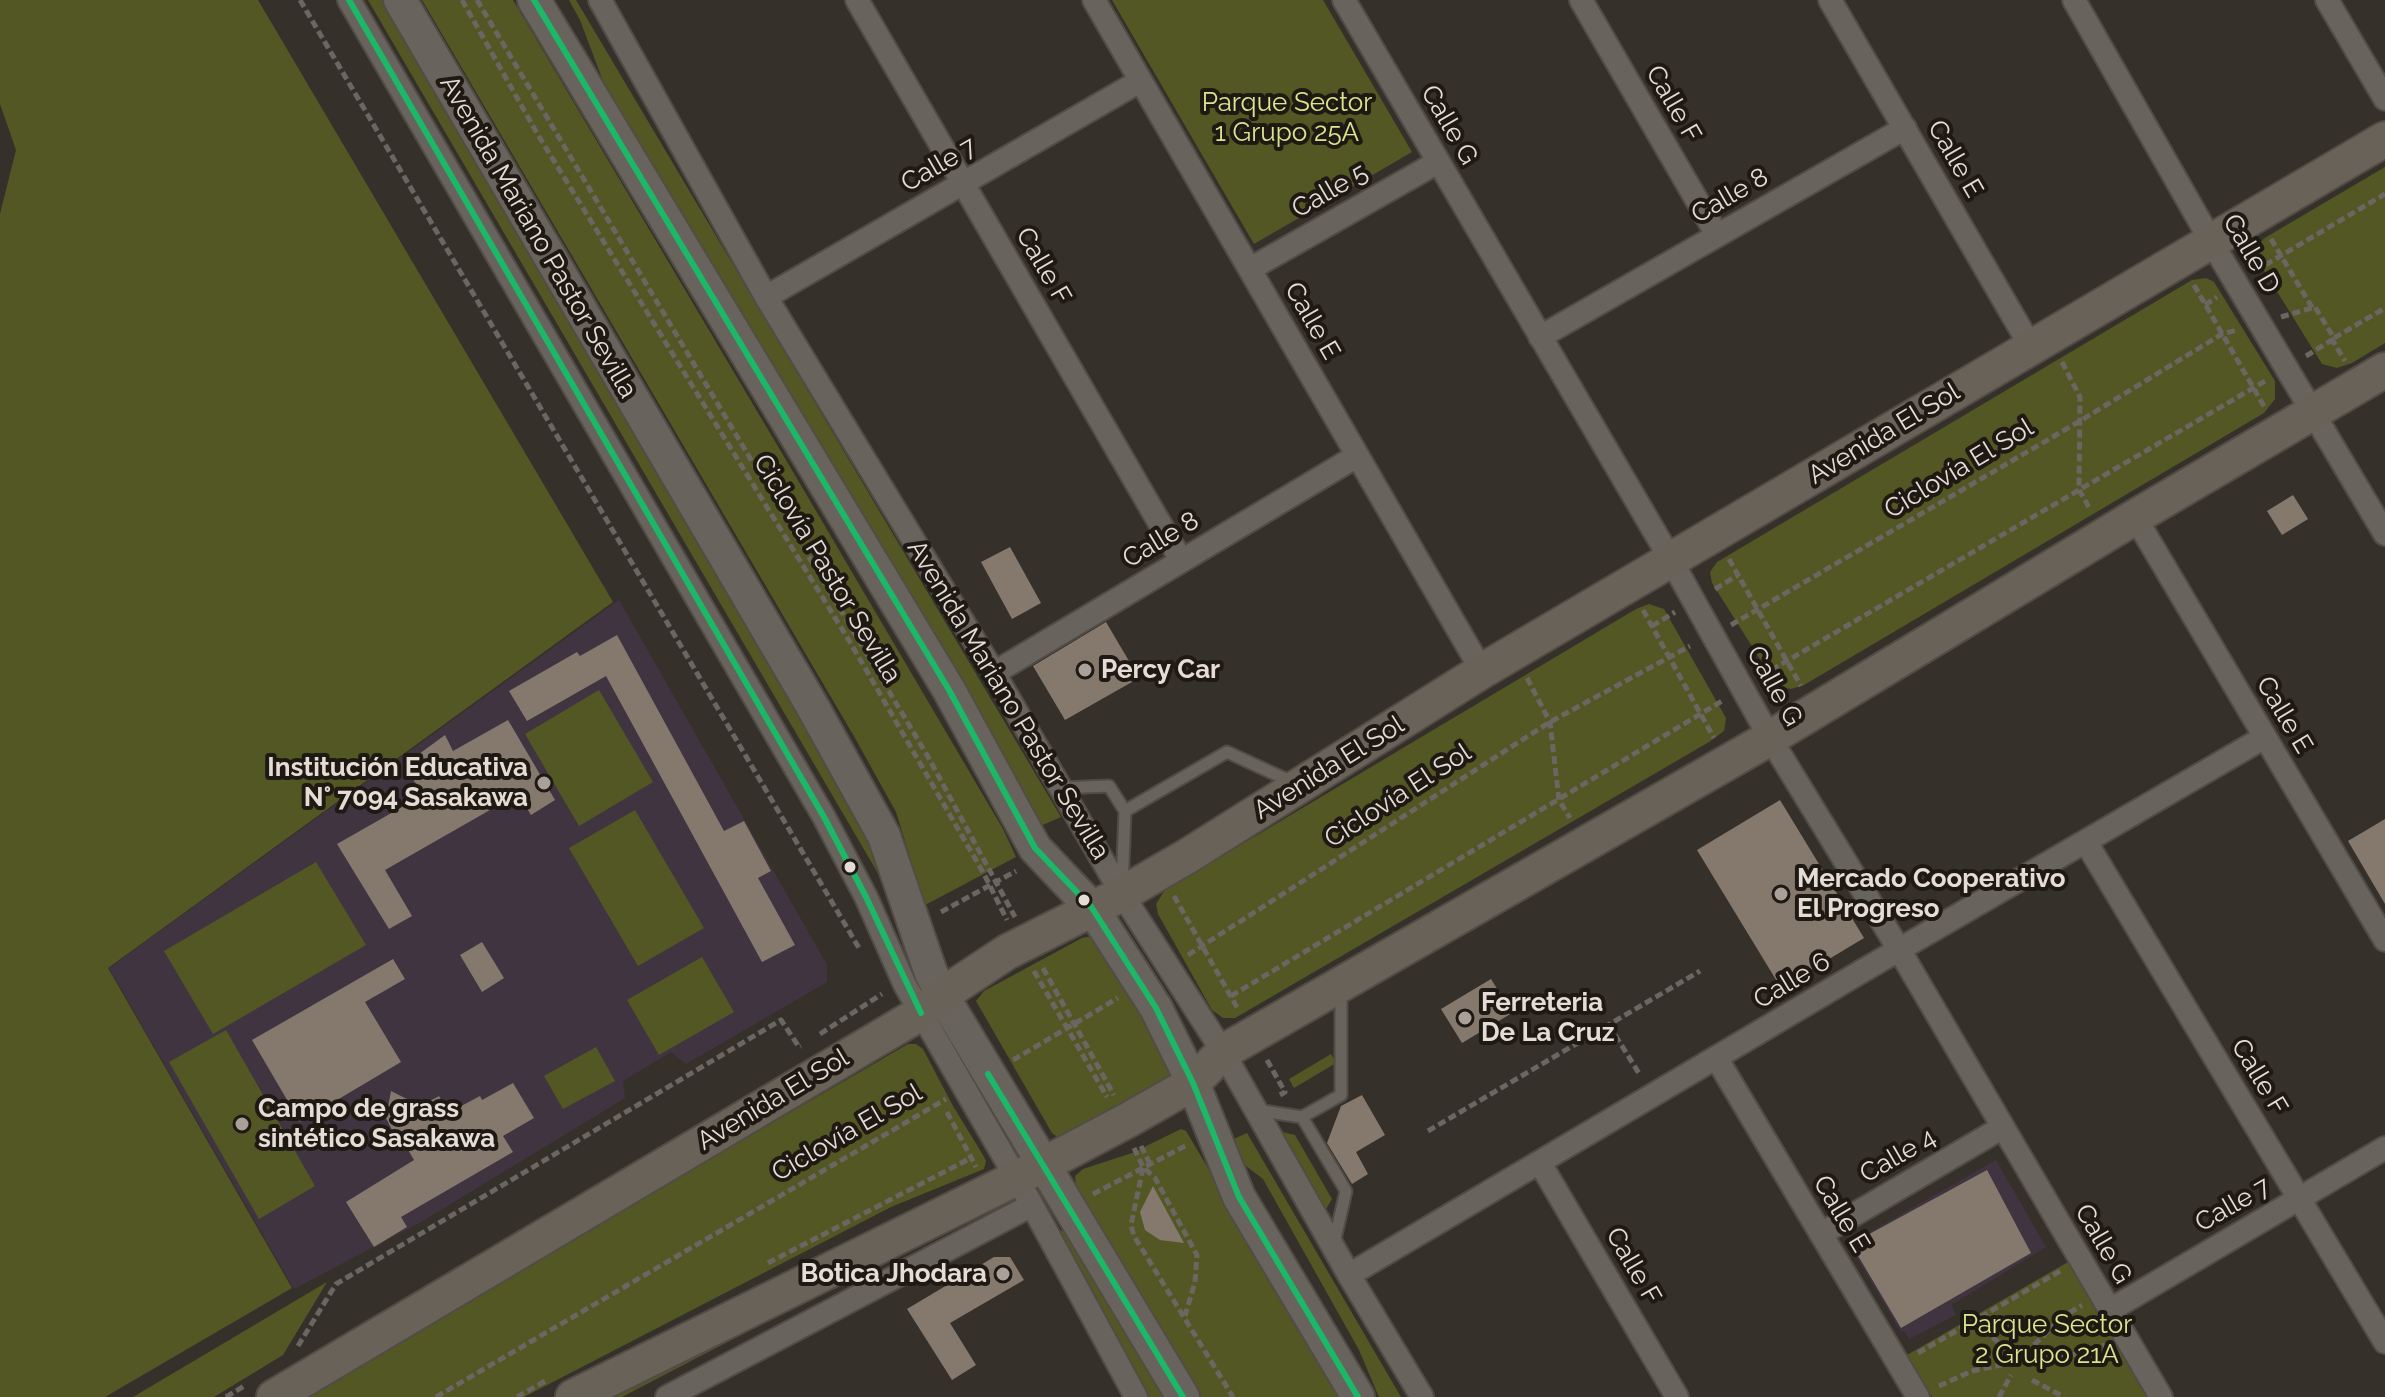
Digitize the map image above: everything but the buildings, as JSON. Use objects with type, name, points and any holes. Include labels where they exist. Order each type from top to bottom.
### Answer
[{"type":"main road","name":"Avenida Mariano Pastor Sevilla","points":[[400,0],[811,704],[884,836],[931,973],[931,1004],[1030,1183],[1070,1206],[1183,1397]]},
{"type":"main road","name":"Avenida Mariano Pastor Sevilla","points":[[534,0],[949,690],[1035,848],[1107,901],[1141,984],[1193,1083],[1239,1197],[1358,1397]]},
{"type":"main road","name":"Avenida El Sol","points":[[263,1389],[931,1004],[1024,942],[1160,872],[1482,671],[2385,139]]},
{"type":"main road","points":[[573,1397],[1030,1183],[1193,1083],[1223,1052],[1770,738],[2372,378]]},
{"type":"street","name":"Avenida Mariano Pastor Sevilla","points":[[349,0],[824,817],[866,897],[931,1004]]},
{"type":"street","name":"Avenida Mariano Pastor Sevilla","points":[[600,0],[766,297],[994,673],[1060,788],[1107,901],[1168,967],[1223,1052],[1422,1397]]},
{"type":"street","name":"Calle F","points":[[857,0],[1181,560]]},
{"type":"street","name":"Calle E","points":[[1094,0],[1482,671]]},
{"type":"street","name":"Calle G","points":[[1344,0],[1671,560],[1770,738],[1900,951],[2080,1260],[2099,1306],[2161,1397]]},
{"type":"street","name":"Calle F","points":[[1581,0],[1717,235]]},
{"type":"street","name":"Calle E","points":[[1830,0],[1905,128],[2040,342]]},
{"type":"street","name":"Calle D","points":[[2074,0],[2211,241],[2385,534]]},
{"type":"street","points":[[2327,0],[2385,99]]},
{"type":"street","name":"Calle 7","points":[[766,297],[1140,81]]},
{"type":"street","name":"Calle 8","points":[[1540,337],[1905,128]]},
{"type":"street","name":"Calle 5","points":[[1250,269],[1438,162]]},
{"type":"street","name":"Calle 8","points":[[994,673],[1357,456]]},
{"type":"street","name":"Calle E","points":[[2135,517],[2265,737],[2379,915],[2385,940]]},
{"type":"street","name":"Calle 6","points":[[1349,1275],[2265,737]]},
{"type":"street","name":"Calle F","points":[[2086,842],[2385,1342]]},
{"type":"street","name":"Calle E","points":[[1717,1059],[1898,1364],[1925,1393]]},
{"type":"street","name":"Calle 4","points":[[1821,1234],[2003,1127]]},
{"type":"street","name":"Calle 7","points":[[2099,1306],[2299,1199],[2385,1148]]},
{"type":"street","name":"Calle F","points":[[1540,1163],[1677,1397]]},
{"type":"street","name":"Avenida Mariano Pastor Sevilla","points":[[1030,1183],[1136,1397]]},
{"type":"street","points":[[667,1397],[1030,1183]]},
{"type":"lane","points":[[1125,811],[1227,752],[1300,786]]},
{"type":"lane","points":[[1060,788],[1109,786],[1125,811],[1107,901]]},
{"type":"lane","points":[[1255,1110],[1302,1117],[1341,1095],[1341,984]]},
{"type":"lane","points":[[1302,1117],[1346,1191],[1333,1247]]},
{"type":"path","points":[[300,0],[862,954]]},
{"type":"path","name":"Ciclovía Pastor Sevilla","points":[[462,0],[538,135],[850,642],[1024,942]]},
{"type":"path","points":[[477,0],[927,755],[1024,942],[1197,1255],[1195,1282],[1185,1316]]},
{"type":"path","points":[[2280,255],[2385,194]]},
{"type":"path","points":[[2256,215],[2313,308],[2372,378]]},
{"type":"path","points":[[2179,260],[2279,433]]},
{"type":"path","points":[[2313,308],[2334,338],[2385,308]]},
{"type":"path","name":"Ciclovía El Sol","points":[[1168,967],[1550,722],[1758,610],[2222,334],[2313,308]]},
{"type":"path","points":[[2040,342],[2080,397],[2079,490],[2105,536]]},
{"type":"path","points":[[1786,659],[2254,389]]},
{"type":"path","points":[[1715,534],[1814,711]]},
{"type":"path","points":[[1629,584],[1728,762]]},
{"type":"path","points":[[1514,652],[1550,722],[1559,800],[1586,843]]},
{"type":"path","points":[[1231,996],[1701,714]]},
{"type":"path","points":[[1160,872],[1285,1092],[1255,1110]]},
{"type":"path","points":[[1428,1131],[1700,971]]},
{"type":"path","name":"Ciclovía El Sol","points":[[436,1397],[1141,984]]},
{"type":"path","points":[[290,1359],[336,1284],[781,1020],[799,1047],[883,994]]},
{"type":"path","points":[[1609,1025],[1653,1096]]},
{"type":"path","points":[[1070,1206],[1211,1132]]},
{"type":"path","points":[[1147,1165],[1131,1225],[1134,1236],[1233,1397]]},
{"type":"path","points":[[1898,1364],[2080,1260]]},
{"type":"path","points":[[2034,1345],[2060,1319],[2099,1306]]},
{"type":"path","points":[[1980,1317],[1991,1336],[2009,1352]]},
{"type":"path","points":[[2045,1363],[2095,1349],[2111,1340]]},
{"type":"path","points":[[1925,1393],[1972,1371],[2006,1364]]},
{"type":"path","points":[[1999,1397],[2011,1375]]},
{"type":"path","points":[[2032,1380],[2064,1397]]},
{"type":"path","points":[[226,1397],[263,1389]]},
{"type":"shaded area","name":"Institución Educativa N° 7094 Sasakawa","points":[[619,600],[827,965],[827,982],[686,1064],[671,1052],[623,1081],[625,1098],[421,1222],[294,1289],[109,968]]},
{"type":"shaded area","points":[[1996,1160],[2046,1247],[1951,1305],[1956,1315],[1909,1339],[1904,1331],[1901,1332],[1849,1244]]},
{"type":"green space","points":[[0,0],[258,0],[613,602],[108,968],[292,1288],[105,1397],[0,1397],[0,214],[16,150],[0,104]]},
{"type":"green space","points":[[368,0],[385,0],[881,851],[897,906]]},
{"type":"green space","points":[[422,0],[513,0],[1003,829],[1016,857],[925,905],[896,812],[855,738]]},
{"type":"green space","points":[[569,0],[576,0],[1061,817],[1038,827],[606,89],[580,20]]},
{"type":"green space","name":"Parque Sector 1 Grupo 25A","points":[[1112,0],[1323,0],[1412,152],[1254,244]]},
{"type":"green space","points":[[2385,167],[2385,343],[2352,363],[2337,368],[2322,364],[2260,264],[2257,252],[2263,239]]},
{"type":"green space","points":[[2206,278],[2214,282],[2275,381],[2275,399],[2264,413],[1804,685],[1791,689],[1777,686],[1712,583],[1710,572],[1717,562],[2192,280]]},
{"type":"green space","points":[[1649,604],[1664,609],[1726,718],[1724,731],[1235,1018],[1223,1018],[1212,1010],[1158,914],[1156,904],[1165,890]]},
{"type":"green space","points":[[599,690],[653,782],[579,826],[525,734]]},
{"type":"green space","points":[[635,810],[704,928],[638,966],[569,848]]},
{"type":"green space","points":[[316,862],[366,945],[213,1034],[164,951]]},
{"type":"green space","points":[[1093,936],[1175,1062],[1174,1077],[1060,1139],[1052,1133],[976,1001],[984,991],[1082,938]]},
{"type":"green space","points":[[702,957],[734,1012],[659,1055],[627,1000]]},
{"type":"green space","name":"Campo de grass sintético Sasakawa","points":[[226,1030],[315,1186],[259,1219],[169,1062]]},
{"type":"green space","points":[[908,1044],[916,1044],[923,1049],[983,1155],[986,1161],[984,1169],[891,1207],[524,1397],[301,1397]]},
{"type":"green space","points":[[596,1047],[615,1081],[563,1109],[544,1076]]},
{"type":"green space","points":[[1331,1054],[1336,1063],[1294,1088],[1289,1079]]},
{"type":"green space","points":[[1181,1129],[1186,1131],[1344,1397],[1201,1397],[1076,1185],[1075,1176],[1083,1169],[1132,1153]]},
{"type":"green space","points":[[1282,1132],[1295,1135],[1332,1199],[1326,1209]]},
{"type":"green space","points":[[1247,1133],[1401,1397],[1379,1397],[1359,1350],[1263,1179],[1242,1163],[1229,1141]]},
{"type":"green space","points":[[997,1198],[1001,1206],[827,1290],[622,1397],[603,1397]]},
{"type":"green space","points":[[1067,1228],[1166,1397],[1149,1397],[1055,1234]]},
{"type":"green space","name":"Parque Sector 2 Grupo 21A","points":[[2068,1262],[2147,1397],[1932,1397],[1907,1355]]},
{"type":"green space","points":[[327,1282],[283,1355],[214,1397],[133,1397]]},
{"type":"transit line","points":[[349,0],[824,817],[921,1013]]},
{"type":"transit line","points":[[534,0],[949,690],[1035,848],[1092,908],[1156,1008],[1193,1083],[1239,1197],[1358,1397]]},
{"type":"transit line","points":[[988,1074],[1183,1397]]},
{"type":"place","name":"Percy Car","points":[[1085,670]]},
{"type":"place","name":"Institución Educativa N° 7094 Sasakawa","points":[[544,783]]},
{"type":"place","name":"Mercado Cooperativo El Progreso","points":[[1781,894]]},
{"type":"place","name":"Ferreteria De La Cruz","points":[[1465,1018]]},
{"type":"place","name":"Campo de grass sintético Sasakawa","points":[[242,1124]]},
{"type":"place","name":"Botica Jhodara","points":[[1003,1274]]}]
